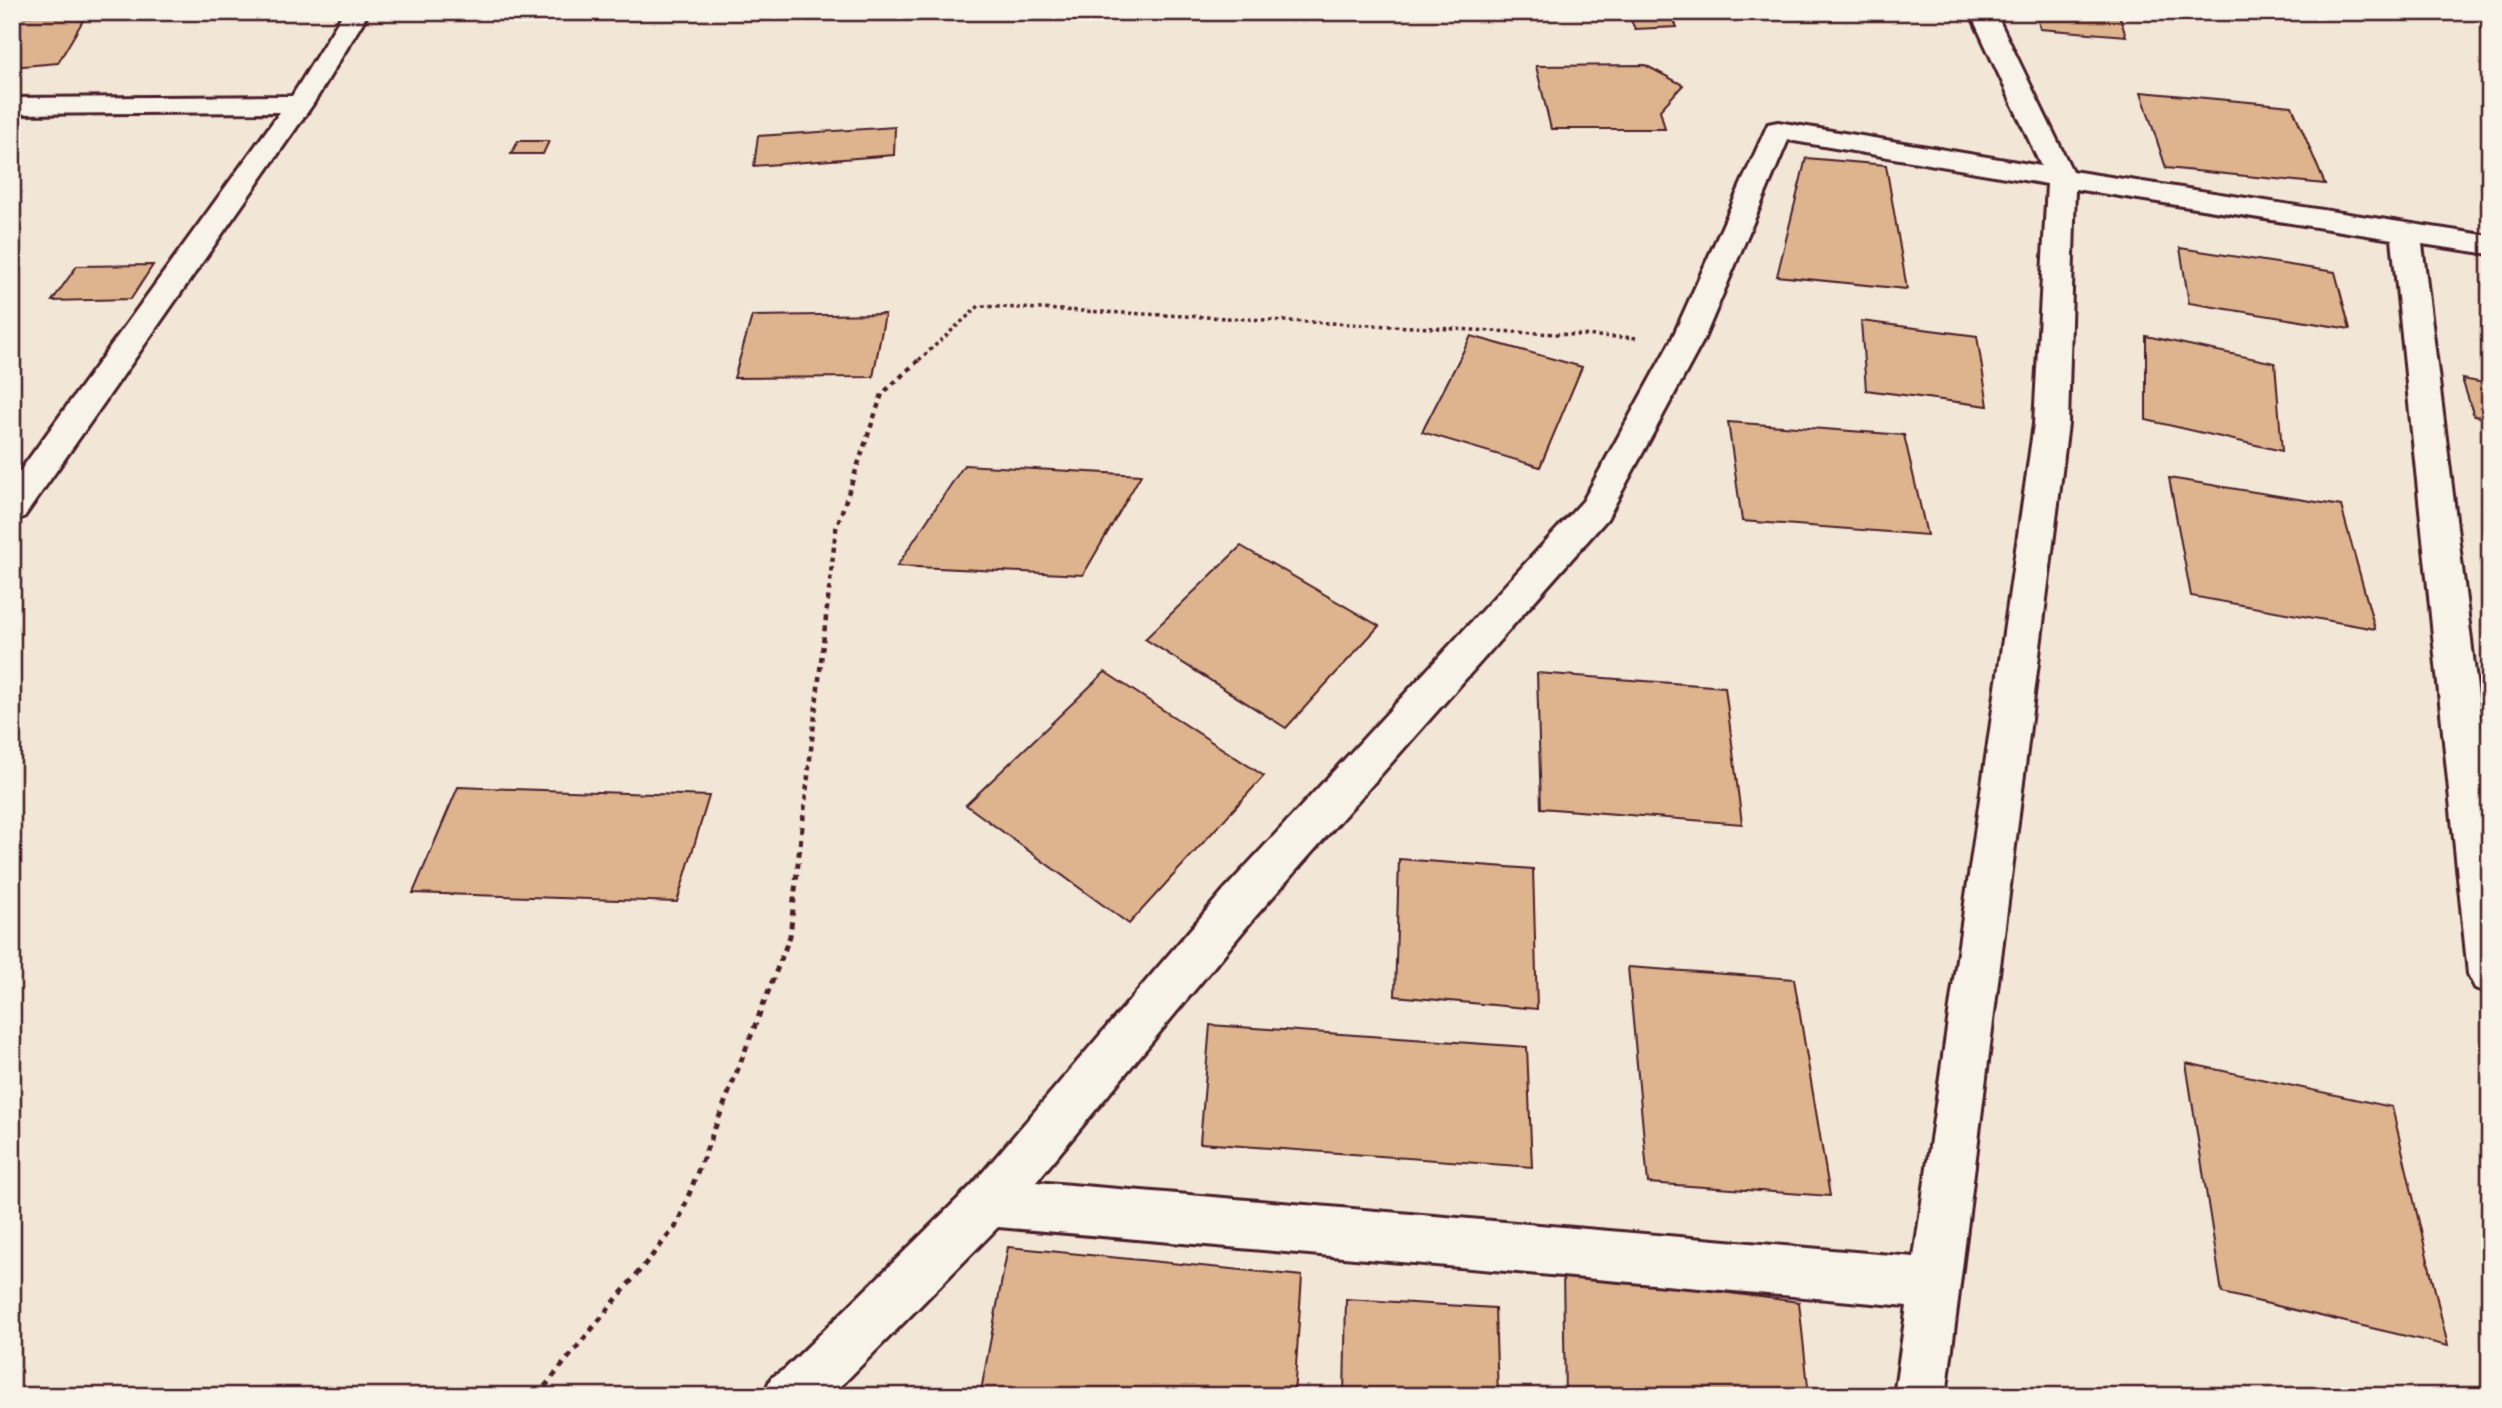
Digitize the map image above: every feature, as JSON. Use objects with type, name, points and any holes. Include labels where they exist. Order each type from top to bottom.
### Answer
[{"type":"street","points":[[12,508],[300,104],[357,12]]},
{"type":"street","points":[[1920,1396],[2050,424],[2061,178],[1982,12]]},
{"type":"street","points":[[12,106],[300,104]]},
{"type":"street","points":[[789,1396],[803,1387],[989,1202],[1239,904],[1595,510],[1686,341],[1778,130],[2061,178],[2490,245]]},
{"type":"street","points":[[2406,232],[2490,974]]},
{"type":"street","points":[[989,1202],[1935,1284]]},
{"type":"path","points":[[537,1396],[677,1226],[789,936],[836,529],[882,394],[979,306],[1686,341]]},
{"type":"building","points":[[88,12],[58,63],[12,67],[12,17]]},
{"type":"building","points":[[1627,12],[1670,12],[1677,27],[1635,29]]},
{"type":"building","points":[[2036,12],[2118,12],[2126,36],[2040,29]]},
{"type":"building","points":[[1645,65],[1683,85],[1660,110],[1665,129],[1551,129],[1536,66]]},
{"type":"building","points":[[2141,92],[2292,106],[2325,184],[2166,168]]},
{"type":"building","points":[[895,127],[894,155],[754,166],[758,136]]},
{"type":"building","points":[[518,141],[549,141],[543,154],[511,154]]},
{"type":"building","points":[[1806,158],[1886,165],[1907,289],[1777,276]]},
{"type":"building","points":[[2180,248],[2335,272],[2350,329],[2189,303]]},
{"type":"building","points":[[153,265],[131,299],[52,301],[77,266]]},
{"type":"building","points":[[885,314],[873,377],[734,378],[752,316]]},
{"type":"building","points":[[1861,321],[1977,336],[1988,406],[1866,390]]},
{"type":"building","points":[[1471,336],[1582,367],[1540,467],[1422,432]]},
{"type":"building","points":[[2146,336],[2275,363],[2282,451],[2146,420]]},
{"type":"building","points":[[2462,379],[2490,384],[2490,418],[2474,416]]},
{"type":"building","points":[[1728,422],[1904,435],[1927,535],[1742,521]]},
{"type":"building","points":[[964,465],[1141,475],[1083,575],[897,566]]},
{"type":"building","points":[[2169,478],[2341,506],[2375,629],[2191,596]]},
{"type":"building","points":[[1241,546],[1379,626],[1286,728],[1145,639]]},
{"type":"building","points":[[1105,672],[1264,776],[1129,924],[966,805]]},
{"type":"building","points":[[1537,673],[1725,687],[1742,824],[1541,808]]},
{"type":"building","points":[[458,787],[709,796],[677,902],[413,893]]},
{"type":"building","points":[[1399,859],[1533,869],[1537,1009],[1395,996]]},
{"type":"building","points":[[1628,967],[1794,979],[1830,1196],[1648,1183]]},
{"type":"building","points":[[1210,1025],[1527,1047],[1532,1167],[1200,1143]]},
{"type":"building","points":[[2186,1063],[2392,1107],[2448,1346],[2222,1293]]},
{"type":"building","points":[[1008,1247],[1302,1276],[1294,1396],[980,1396]]},
{"type":"building","points":[[1563,1272],[1799,1302],[1809,1396],[1565,1396]]},
{"type":"building","points":[[1346,1299],[1495,1308],[1498,1396],[1344,1396]]}]
